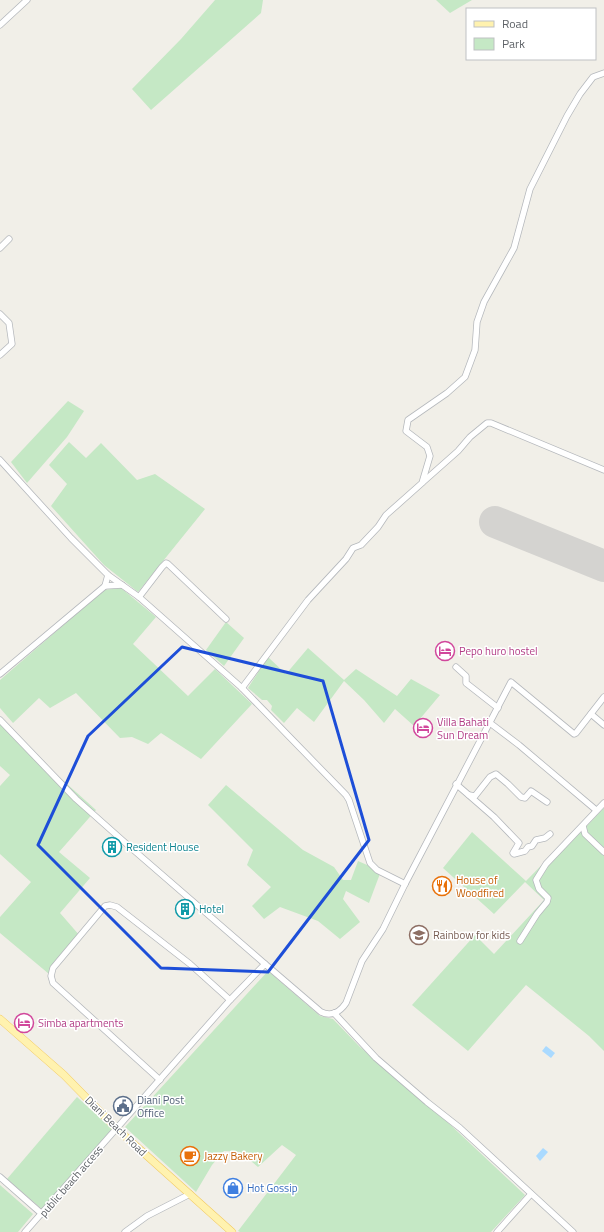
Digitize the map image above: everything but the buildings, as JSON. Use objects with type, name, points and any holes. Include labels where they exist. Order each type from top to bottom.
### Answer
[{"type":"main road","name":"Diani Beach Road","points":[[0,1019],[64,1075],[117,1129],[232,1232]]},
{"type":"street","points":[[0,25],[27,0]]},
{"type":"street","points":[[422,483],[430,456],[427,447],[406,431],[408,420],[447,393],[465,377],[475,350],[478,322],[484,302],[514,248],[530,189],[567,116],[580,94],[592,77],[604,73]]},
{"type":"street","points":[[0,248],[9,239]]},
{"type":"street","points":[[0,314],[9,323],[12,344],[0,355]]},
{"type":"street","points":[[242,688],[308,600],[346,559],[353,548],[361,545],[378,527],[386,515],[487,423],[491,423],[604,470]]},
{"type":"street","points":[[0,460],[71,538],[108,575],[139,597],[242,688],[346,795],[370,863],[373,867],[405,884]]},
{"type":"street","points":[[139,597],[166,563],[226,619]]},
{"type":"street","points":[[0,674],[105,586],[108,575]]},
{"type":"street","points":[[105,586],[122,585]]},
{"type":"street","points":[[456,667],[466,676],[466,683],[498,708]]},
{"type":"street","points":[[0,720],[76,799],[130,848],[321,1012],[328,1015],[334,1013],[346,1004],[362,961],[384,929],[405,884],[456,784],[511,682],[573,734],[576,733],[604,697]]},
{"type":"street","points":[[591,714],[604,725]]},
{"type":"street","points":[[490,723],[519,745],[596,810]]},
{"type":"street","points":[[469,795],[475,796],[490,777],[496,774],[521,798],[525,798],[531,791],[547,802]]},
{"type":"street","points":[[456,784],[503,825],[519,843],[512,852],[514,854],[525,851],[528,847],[532,846],[536,840],[545,838],[550,834]]},
{"type":"street","points":[[520,941],[537,914],[547,902],[548,898],[539,889],[536,880],[546,864],[604,803]]},
{"type":"street","points":[[583,826],[585,834],[604,852]]},
{"type":"street","points":[[160,1080],[53,983],[51,976],[53,968],[105,906],[117,906],[190,964],[230,1000]]},
{"type":"street","name":"public beach access","points":[[25,1232],[230,1000],[265,964]]},
{"type":"street","points":[[334,1013],[376,1058],[460,1128],[573,1232]]},
{"type":"street","points":[[0,1177],[42,1214]]},
{"type":"street","points":[[125,1232],[134,1224],[151,1214],[190,1194]]},
{"type":"street","points":[[497,1232],[531,1194]]},
{"type":"highlighted area","points":[[182,647],[323,681],[369,840],[268,972],[161,968],[38,845],[88,736]]},
{"type":"green space","points":[[215,0],[263,0],[261,13],[151,110],[132,89],[181,39]]},
{"type":"green space","points":[[436,0],[472,0],[450,13]]},
{"type":"green space","points":[[68,401],[84,411],[67,437],[27,483],[11,462]]},
{"type":"green space","points":[[69,442],[86,458],[101,443],[137,480],[155,474],[205,509],[138,592],[104,565],[51,506],[67,484],[49,465]]},
{"type":"green space","points":[[121,588],[156,617],[133,644],[188,696],[215,669],[252,704],[201,759],[161,733],[148,744],[132,737],[120,738],[76,693],[50,708],[39,698],[13,723],[0,708],[0,680],[104,590]]},
{"type":"green space","points":[[226,622],[244,638],[224,666],[206,650]]},
{"type":"green space","points":[[308,648],[344,680],[356,669],[397,696],[411,679],[440,695],[414,726],[395,709],[384,723],[364,700],[344,681],[314,722],[297,708],[284,723],[271,710],[272,706],[267,700],[262,700],[248,688],[268,657],[286,674]]},
{"type":"green space","points":[[0,724],[96,810],[59,852],[90,878],[60,913],[80,936],[49,974],[0,933],[0,917],[31,882],[0,854],[0,786],[10,775],[0,766]]},
{"type":"green space","points":[[226,785],[303,850],[334,867],[343,880],[351,880],[358,861],[381,871],[369,903],[346,891],[343,899],[360,922],[340,939],[318,921],[280,907],[264,919],[252,906],[271,887],[247,865],[253,850],[208,805]]},
{"type":"green space","points":[[604,808],[604,1051],[589,1036],[526,985],[468,1051],[412,1005],[475,935],[494,954],[544,900],[525,882],[494,914],[443,868],[472,832],[526,881],[575,831],[581,832]]},
{"type":"green space","points":[[268,971],[320,1016],[333,1019],[360,1047],[441,1116],[525,1195],[491,1232],[240,1232],[238,1231],[296,1155],[282,1145],[258,1167],[240,1152],[224,1151],[212,1165],[196,1192],[125,1127]]},
{"type":"green space","points":[[77,1097],[112,1129],[43,1210],[7,1179]]},
{"type":"green space","points":[[0,1185],[33,1214],[18,1232],[0,1232]]},
{"type":"water","points":[[546,1046],[555,1053],[551,1058],[542,1051]]},
{"type":"water","points":[[543,1148],[548,1152],[540,1161],[536,1156]]},
{"type":"runway","points":[[495,522],[604,566]]},
{"type":"place","name":"Pepo huro hostel","points":[[445,651]]},
{"type":"place","name":"Villa Bahati Sun Dream","points":[[423,728]]},
{"type":"place","name":"Resident House","points":[[112,847]]},
{"type":"place","name":"House of Woodfired","points":[[442,886]]},
{"type":"place","name":"Hotel","points":[[185,909]]},
{"type":"place","name":"Rainbow for kids","points":[[419,935]]},
{"type":"place","name":"Simba apartments","points":[[24,1023]]},
{"type":"place","name":"Diani Post Office","points":[[123,1106]]},
{"type":"place","name":"Jazzy Bakery","points":[[190,1156]]},
{"type":"place","name":"Hot Gossip","points":[[233,1188]]}]
